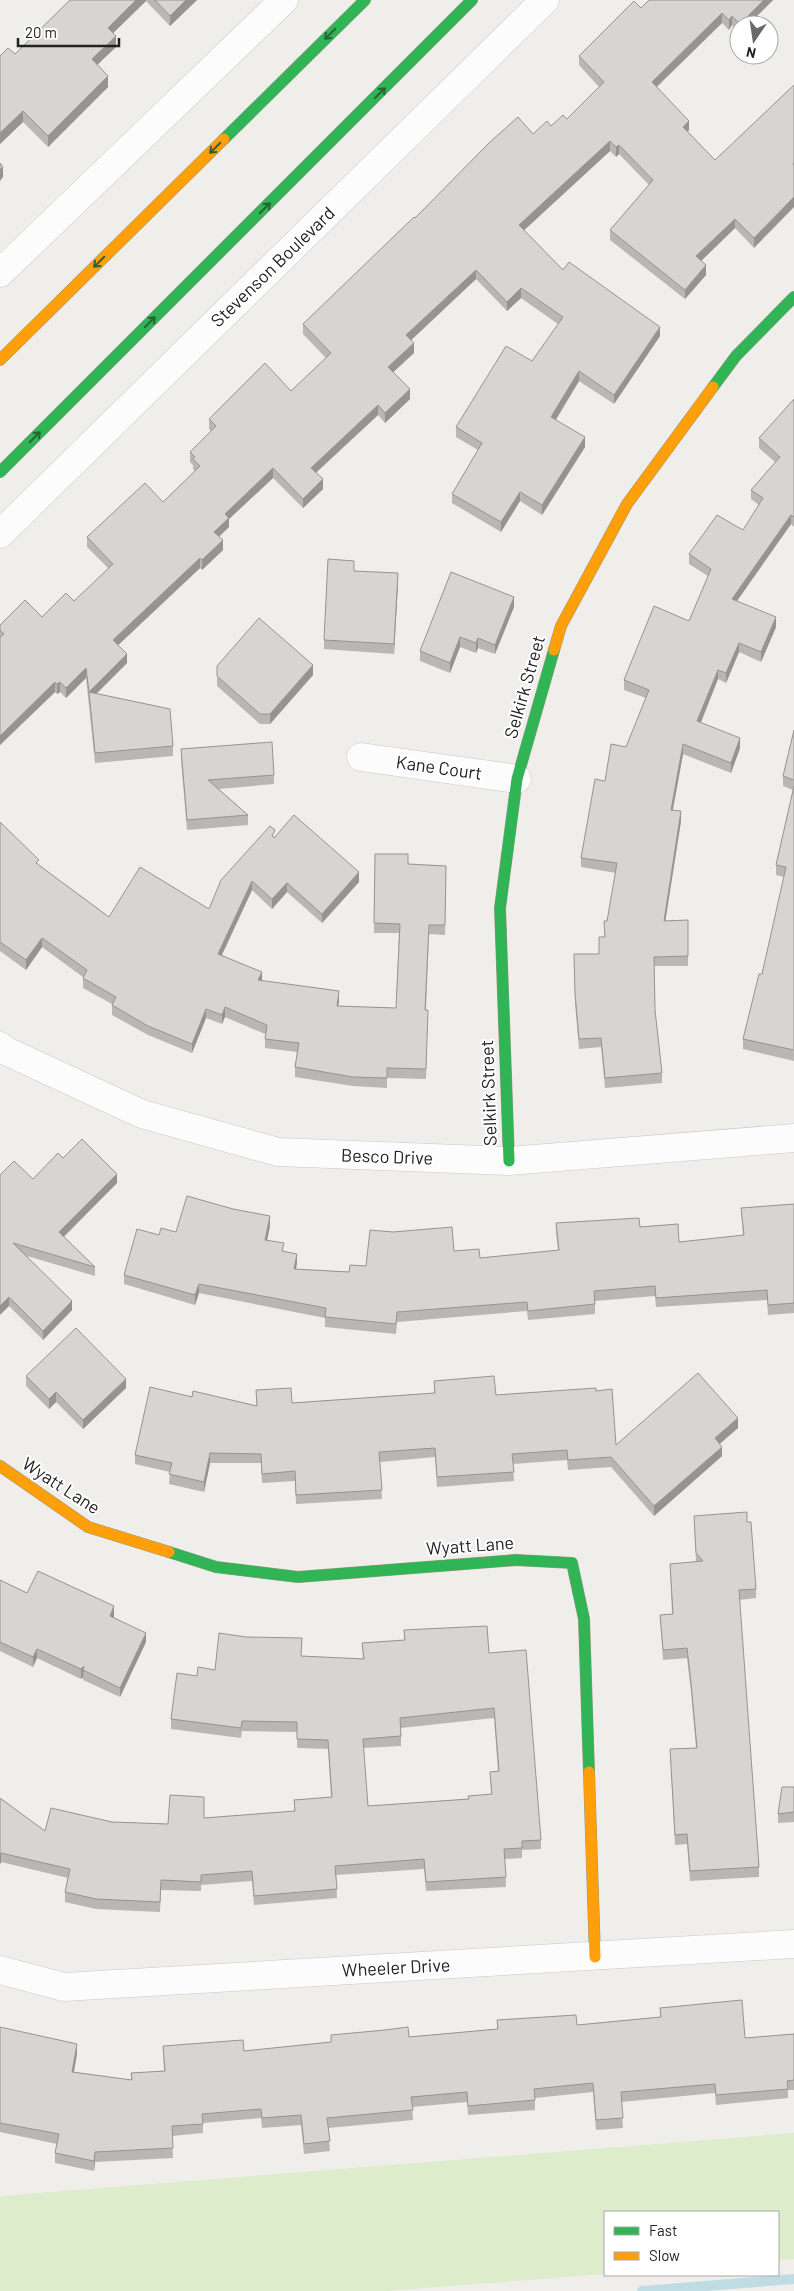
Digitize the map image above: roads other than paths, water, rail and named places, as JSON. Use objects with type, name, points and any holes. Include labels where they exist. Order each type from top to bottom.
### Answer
[{"type":"street","points":[[0,273],[284,0]]},
{"type":"street","points":[[0,360],[365,0]]},
{"type":"street","points":[[0,472],[472,0]]},
{"type":"street","name":"Stevenson Boulevard","points":[[0,534],[546,0]]},
{"type":"street","name":"Selkirk Street","points":[[509,1161],[500,908],[517,779],[561,626],[627,504],[736,356],[794,297]]},
{"type":"street","name":"Kane Court","points":[[361,757],[517,779]]},
{"type":"street","name":"Besco Drive","points":[[2,1052],[142,1114],[278,1152],[509,1161],[794,1138]]},
{"type":"street","name":"Wyatt Lane","points":[[0,1466],[88,1527],[216,1567],[298,1577],[516,1560],[572,1563],[584,1619],[595,1957]]},
{"type":"street","name":"Wheeler Drive","points":[[0,1970],[64,1986],[595,1957],[794,1944]]},
{"type":"waterway","points":[[642,2291],[794,2279]]}]
